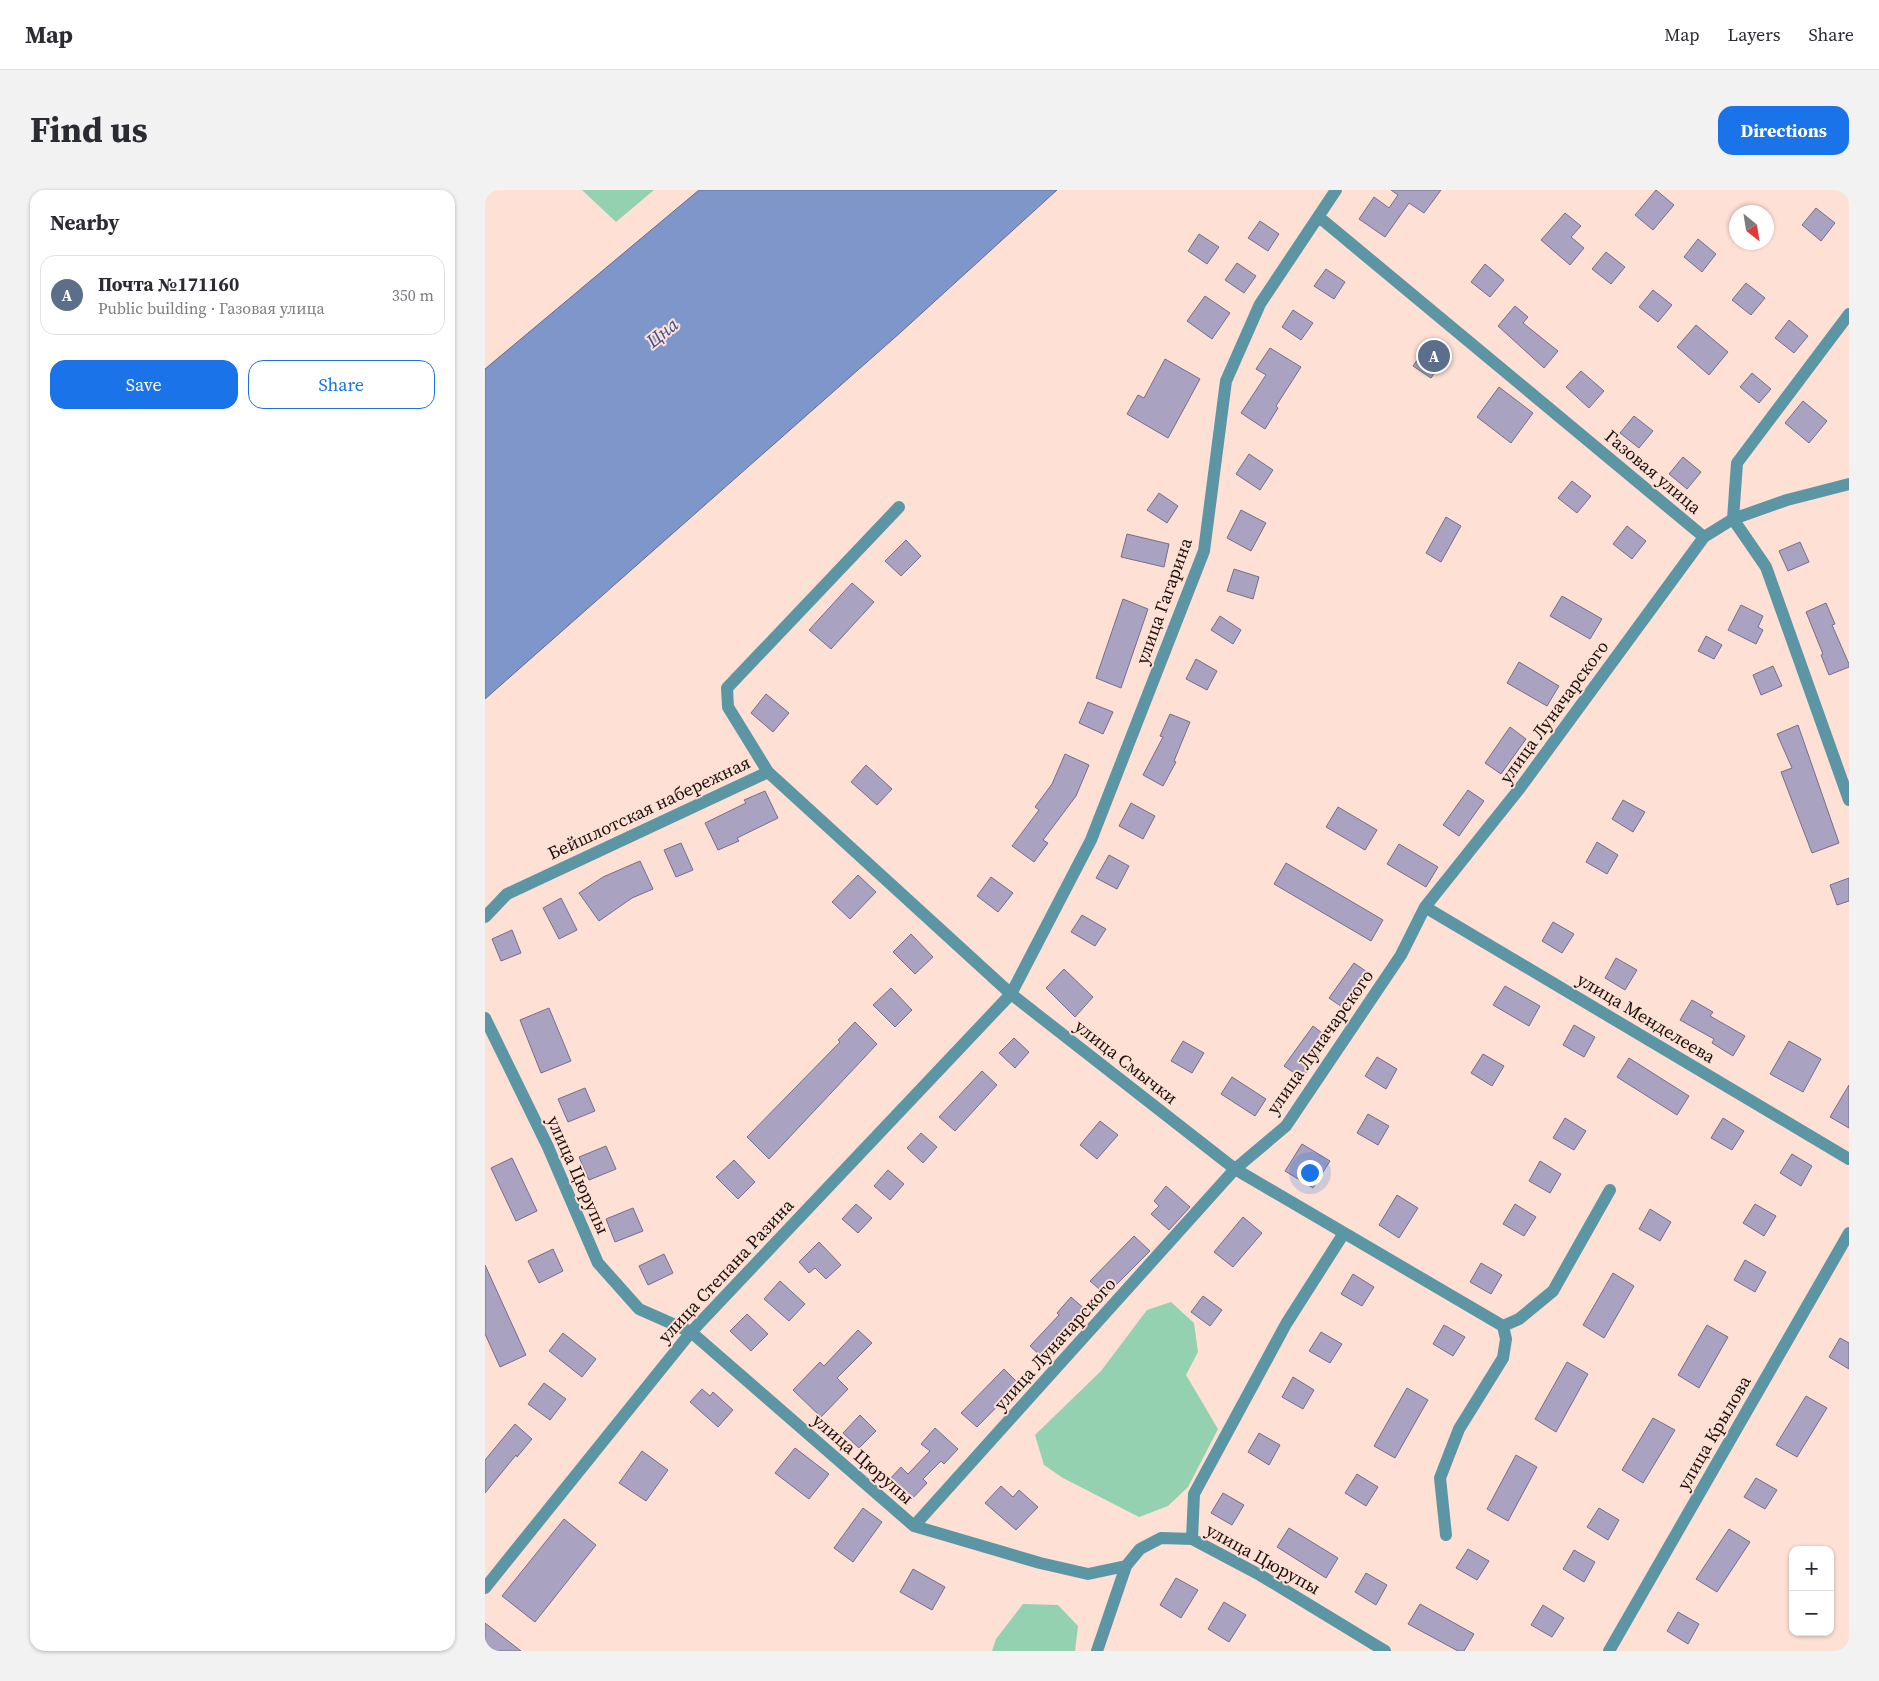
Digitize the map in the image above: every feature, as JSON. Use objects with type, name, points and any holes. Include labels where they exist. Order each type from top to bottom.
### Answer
[{"type":"street","name":"улица Гагарина","points":[[1011,994],[1091,840],[1204,551],[1226,381],[1260,304],[1336,190]]},
{"type":"street","name":"Газовая улица","points":[[1319,217],[1704,537],[1733,519],[1787,500],[1849,484]]},
{"type":"street","points":[[1849,314],[1737,463],[1733,519],[1766,567],[1849,800]]},
{"type":"street","name":"Бейшлотская набережная","points":[[485,917],[507,894],[768,772],[728,706],[727,688],[899,508]]},
{"type":"street","name":"улица Луначарского","points":[[914,1526],[1235,1170],[1286,1126],[1401,955],[1425,907],[1519,788],[1704,537]]},
{"type":"street","name":"улица Смычки","points":[[768,772],[1011,994],[1235,1170],[1503,1326]]},
{"type":"street","name":"улица Менделеева","points":[[1425,907],[1849,1159]]},
{"type":"street","name":"улица Степана Разина","points":[[485,1588],[691,1332],[1011,994]]},
{"type":"street","name":"улица Цюрупы","points":[[485,1018],[548,1147],[599,1263],[639,1309],[691,1332],[914,1526],[1040,1563],[1088,1574],[1126,1566],[1141,1549],[1161,1538],[1192,1539],[1259,1575],[1385,1651]]},
{"type":"street","points":[[1446,1535],[1440,1478],[1459,1429],[1503,1358],[1506,1339],[1503,1326],[1519,1319],[1553,1290],[1609,1190]]},
{"type":"street","points":[[1192,1539],[1194,1494],[1286,1324],[1344,1233]]},
{"type":"street","name":"улица Крылова","points":[[1609,1651],[1849,1233]]},
{"type":"street","points":[[1097,1651],[1126,1566]]},
{"type":"green space","points":[[582,190],[654,190],[616,222]]},
{"type":"green space","points":[[1171,1302],[1194,1323],[1198,1352],[1186,1375],[1218,1429],[1188,1487],[1168,1506],[1139,1517],[1063,1478],[1044,1465],[1035,1435],[1101,1371],[1147,1310]]},
{"type":"green space","points":[[1023,1604],[1058,1605],[1078,1626],[1075,1651],[992,1651],[996,1639]]},
{"type":"water","name":"Цна","points":[[699,190],[1057,190],[901,332],[485,699],[485,369]]},
{"type":"building","points":[[1391,190],[1441,190],[1424,213],[1409,203],[1385,237],[1359,219],[1374,197],[1389,208],[1398,195]]},
{"type":"building","points":[[1656,190],[1674,205],[1653,230],[1635,215]]},
{"type":"building","points":[[1816,208],[1835,223],[1821,241],[1802,225]]},
{"type":"building","points":[[1565,213],[1581,226],[1571,237],[1584,248],[1570,265],[1541,240]]},
{"type":"building","points":[[1260,221],[1279,234],[1268,251],[1248,238]]},
{"type":"building","points":[[1199,234],[1219,247],[1207,264],[1188,251]]},
{"type":"building","points":[[1698,239],[1716,254],[1702,272],[1684,257]]},
{"type":"building","points":[[1606,252],[1625,267],[1611,284],[1592,269]]},
{"type":"building","points":[[1237,263],[1256,276],[1244,293],[1225,280]]},
{"type":"building","points":[[1485,264],[1504,280],[1490,297],[1471,282]]},
{"type":"building","points":[[1326,269],[1345,282],[1334,299],[1314,286]]},
{"type":"building","points":[[1746,283],[1765,298],[1751,315],[1732,300]]},
{"type":"building","points":[[1653,290],[1672,305],[1658,322],[1639,307]]},
{"type":"building","points":[[1205,296],[1230,313],[1212,339],[1187,321]]},
{"type":"building","points":[[1515,306],[1528,317],[1523,323],[1558,351],[1544,368],[1498,326]]},
{"type":"building","points":[[1293,310],[1313,323],[1301,340],[1282,327]]},
{"type":"building","points":[[1789,320],[1808,336],[1794,353],[1775,338]]},
{"type":"building","points":[[1696,325],[1728,352],[1709,375],[1677,347]]},
{"type":"building","points":[[1429,343],[1447,355],[1431,378],[1413,366]]},
{"type":"building","points":[[1270,348],[1301,367],[1276,406],[1278,408],[1265,429],[1241,413],[1266,375],[1256,369]]},
{"type":"building","points":[[1165,359],[1200,379],[1168,438],[1127,414],[1138,395],[1144,398]]},
{"type":"building","points":[[1581,371],[1604,391],[1589,408],[1566,387]]},
{"type":"building","points":[[1752,373],[1771,389],[1759,403],[1740,387]]},
{"type":"building","points":[[1499,387],[1533,413],[1511,443],[1477,417]]},
{"type":"building","points":[[1803,401],[1827,421],[1809,443],[1785,423]]},
{"type":"building","points":[[1634,416],[1653,431],[1639,448],[1620,433]]},
{"type":"building","points":[[1249,454],[1273,470],[1260,490],[1236,474]]},
{"type":"building","points":[[1683,457],[1701,472],[1687,489],[1669,474]]},
{"type":"building","points":[[1572,481],[1591,496],[1577,513],[1558,498]]},
{"type":"building","points":[[1159,493],[1178,506],[1167,523],[1147,510]]},
{"type":"building","points":[[1241,510],[1266,523],[1251,551],[1227,538]]},
{"type":"building","points":[[1446,517],[1461,526],[1441,562],[1426,553]]},
{"type":"building","points":[[1627,526],[1646,541],[1632,559],[1613,544]]},
{"type":"building","points":[[1127,534],[1169,544],[1164,567],[1121,557]]},
{"type":"building","points":[[906,540],[921,556],[901,576],[885,561]]},
{"type":"building","points":[[1800,542],[1809,562],[1788,571],[1779,551]]},
{"type":"building","points":[[1234,569],[1259,577],[1253,599],[1227,591]]},
{"type":"building","points":[[852,583],[874,602],[831,649],[809,630]]},
{"type":"building","points":[[1562,596],[1602,619],[1590,639],[1550,616]]},
{"type":"building","points":[[1123,599],[1148,609],[1121,688],[1096,678]]},
{"type":"building","points":[[1826,603],[1835,624],[1832,625],[1849,664],[1849,667],[1829,675],[1821,655],[1823,654],[1806,612]]},
{"type":"building","points":[[1741,605],[1763,616],[1758,627],[1763,630],[1756,644],[1728,630]]},
{"type":"building","points":[[1220,616],[1241,630],[1233,644],[1211,630]]},
{"type":"building","points":[[1706,636],[1722,645],[1714,659],[1698,651]]},
{"type":"building","points":[[1196,659],[1217,671],[1207,690],[1186,679]]},
{"type":"building","points":[[1519,662],[1559,686],[1547,706],[1507,683]]},
{"type":"building","points":[[1773,666],[1782,686],[1761,695],[1753,675]]},
{"type":"building","points":[[766,694],[789,713],[773,732],[751,713]]},
{"type":"building","points":[[1088,702],[1113,712],[1103,734],[1079,723]]},
{"type":"building","points":[[1170,714],[1190,722],[1174,761],[1176,762],[1163,786],[1143,775],[1163,737],[1160,736]]},
{"type":"building","points":[[1798,725],[1839,843],[1812,853],[1781,772],[1792,768],[1777,734]]},
{"type":"building","points":[[1510,727],[1526,739],[1501,774],[1485,763]]},
{"type":"building","points":[[1065,754],[1089,765],[1076,796],[1043,840],[1048,843],[1034,862],[1012,846],[1039,810],[1035,807],[1052,784]]},
{"type":"building","points":[[866,765],[892,789],[877,805],[851,782]]},
{"type":"building","points":[[1468,790],[1484,801],[1459,836],[1443,825]]},
{"type":"building","points":[[765,791],[778,818],[737,838],[739,841],[718,850],[705,823],[746,803],[744,800]]},
{"type":"building","points":[[1623,800],[1645,812],[1633,832],[1612,819]]},
{"type":"building","points":[[1131,803],[1155,816],[1143,839],[1119,826]]},
{"type":"building","points":[[1338,807],[1377,830],[1365,850],[1326,827]]},
{"type":"building","points":[[1597,842],[1618,855],[1607,874],[1586,862]]},
{"type":"building","points":[[681,843],[693,870],[676,877],[664,850]]},
{"type":"building","points":[[1399,844],[1438,867],[1426,887],[1387,864]]},
{"type":"building","points":[[1109,855],[1129,866],[1117,889],[1096,878]]},
{"type":"building","points":[[640,861],[653,889],[632,898],[599,921],[579,893],[603,877]]},
{"type":"building","points":[[1286,863],[1383,920],[1371,941],[1274,884]]},
{"type":"building","points":[[858,875],[876,892],[850,919],[832,902]]},
{"type":"building","points":[[991,877],[1013,893],[998,912],[977,896]]},
{"type":"building","points":[[1849,878],[1849,901],[1837,905],[1830,885]]},
{"type":"building","points":[[561,898],[577,930],[559,939],[543,908]]},
{"type":"building","points":[[1082,915],[1106,929],[1095,946],[1071,932]]},
{"type":"building","points":[[1553,922],[1574,934],[1562,953],[1542,941]]},
{"type":"building","points":[[512,930],[521,953],[501,961],[492,939]]},
{"type":"building","points":[[911,934],[933,957],[915,974],[893,952]]},
{"type":"building","points":[[1616,958],[1637,970],[1625,990],[1605,978]]},
{"type":"building","points":[[1354,963],[1370,974],[1345,1009],[1329,998]]},
{"type":"building","points":[[1064,969],[1093,997],[1075,1017],[1046,988]]},
{"type":"building","points":[[1505,986],[1540,1006],[1529,1026],[1493,1005]]},
{"type":"building","points":[[891,988],[912,1010],[895,1027],[873,1005]]},
{"type":"building","points":[[1692,1000],[1713,1012],[1710,1016],[1745,1036],[1733,1056],[1712,1043],[1714,1039],[1680,1020]]},
{"type":"building","points":[[549,1008],[571,1061],[541,1073],[520,1020]]},
{"type":"building","points":[[855,1022],[877,1044],[769,1159],[747,1137],[840,1042],[838,1040]]},
{"type":"building","points":[[1574,1025],[1595,1037],[1584,1057],[1563,1045]]},
{"type":"building","points":[[1313,1026],[1330,1039],[1302,1078],[1284,1066]]},
{"type":"building","points":[[1014,1038],[1029,1052],[1015,1068],[999,1053]]},
{"type":"building","points":[[1183,1041],[1204,1053],[1192,1073],[1171,1061]]},
{"type":"building","points":[[1789,1041],[1821,1059],[1803,1092],[1770,1074]]},
{"type":"building","points":[[1483,1054],[1504,1066],[1492,1086],[1471,1073]]},
{"type":"building","points":[[1377,1057],[1397,1069],[1386,1089],[1365,1076]]},
{"type":"building","points":[[1629,1058],[1689,1096],[1677,1115],[1617,1077]]},
{"type":"building","points":[[982,1071],[997,1085],[955,1131],[939,1117]]},
{"type":"building","points":[[1232,1077],[1266,1099],[1255,1116],[1221,1094]]},
{"type":"building","points":[[1849,1085],[1849,1128],[1830,1117]]},
{"type":"building","points":[[585,1088],[595,1111],[568,1122],[558,1099]]},
{"type":"building","points":[[1368,1114],[1389,1126],[1378,1145],[1357,1133]]},
{"type":"building","points":[[1565,1118],[1586,1131],[1574,1150],[1553,1138]]},
{"type":"building","points":[[1723,1118],[1744,1131],[1732,1150],[1711,1138]]},
{"type":"building","points":[[1100,1121],[1118,1135],[1097,1159],[1080,1145]]},
{"type":"building","points":[[921,1133],[937,1147],[923,1163],[907,1148]]},
{"type":"building","points":[[1302,1144],[1330,1161],[1313,1188],[1285,1171]]},
{"type":"building","points":[[606,1146],[616,1169],[589,1180],[579,1157]]},
{"type":"building","points":[[1792,1154],[1812,1166],[1801,1186],[1780,1173]]},
{"type":"building","points":[[512,1158],[537,1211],[516,1221],[491,1168]]},
{"type":"building","points":[[734,1160],[755,1182],[738,1199],[716,1177]]},
{"type":"building","points":[[1540,1161],[1561,1174],[1550,1193],[1529,1181]]},
{"type":"building","points":[[888,1170],[904,1184],[890,1200],[874,1186]]},
{"type":"building","points":[[1166,1186],[1190,1207],[1169,1230],[1151,1214],[1159,1206],[1154,1201]]},
{"type":"building","points":[[1397,1195],[1418,1208],[1399,1238],[1379,1225]]},
{"type":"building","points":[[856,1204],[872,1218],[858,1233],[842,1219]]},
{"type":"building","points":[[1515,1204],[1536,1217],[1524,1236],[1503,1224]]},
{"type":"building","points":[[1755,1204],[1776,1216],[1764,1236],[1743,1223]]},
{"type":"building","points":[[633,1208],[643,1231],[615,1242],[606,1219]]},
{"type":"building","points":[[1650,1209],[1671,1222],[1660,1241],[1639,1229]]},
{"type":"building","points":[[1243,1217],[1262,1233],[1233,1267],[1214,1252]]},
{"type":"building","points":[[1134,1236],[1150,1251],[1106,1295],[1090,1281]]},
{"type":"building","points":[[819,1242],[841,1265],[826,1279],[815,1268],[809,1273],[799,1262]]},
{"type":"building","points":[[553,1249],[563,1271],[539,1283],[528,1261]]},
{"type":"building","points":[[664,1254],[673,1273],[648,1285],[639,1266]]},
{"type":"building","points":[[1745,1260],[1766,1272],[1755,1292],[1734,1280]]},
{"type":"building","points":[[1481,1263],[1502,1275],[1491,1294],[1470,1282]]},
{"type":"building","points":[[485,1265],[526,1355],[500,1367],[485,1334]]},
{"type":"building","points":[[1613,1273],[1634,1286],[1604,1338],[1583,1325]]},
{"type":"building","points":[[1353,1274],[1374,1287],[1362,1306],[1341,1294]]},
{"type":"building","points":[[780,1281],[805,1304],[789,1321],[764,1299]]},
{"type":"building","points":[[1203,1296],[1222,1310],[1210,1326],[1191,1312]]},
{"type":"building","points":[[1071,1297],[1087,1311],[1058,1343],[1060,1345],[1046,1361],[1030,1346],[1059,1315],[1057,1313]]},
{"type":"building","points":[[747,1314],[768,1334],[751,1351],[730,1331]]},
{"type":"building","points":[[1444,1325],[1465,1337],[1453,1356],[1433,1344]]},
{"type":"building","points":[[1707,1325],[1728,1337],[1699,1388],[1678,1375]]},
{"type":"building","points":[[858,1330],[872,1343],[837,1378],[848,1389],[821,1417],[793,1390],[820,1362],[824,1366]]},
{"type":"building","points":[[1321,1332],[1342,1344],[1330,1363],[1309,1351]]},
{"type":"building","points":[[563,1333],[596,1359],[582,1377],[549,1351]]},
{"type":"building","points":[[1840,1338],[1849,1343],[1849,1369],[1829,1357]]},
{"type":"building","points":[[1567,1362],[1588,1374],[1556,1432],[1535,1419]]},
{"type":"building","points":[[1004,1369],[1019,1384],[977,1427],[961,1413]]},
{"type":"building","points":[[1293,1377],[1314,1390],[1303,1409],[1282,1397]]},
{"type":"building","points":[[544,1383],[566,1399],[550,1420],[528,1404]]},
{"type":"building","points":[[1407,1388],[1428,1400],[1395,1458],[1374,1446]]},
{"type":"building","points":[[702,1389],[710,1396],[713,1392],[733,1410],[718,1427],[690,1402]]},
{"type":"building","points":[[1806,1396],[1827,1408],[1797,1457],[1776,1445]]},
{"type":"building","points":[[860,1415],[876,1431],[859,1448],[843,1433]]},
{"type":"building","points":[[1653,1418],[1675,1430],[1643,1483],[1622,1470]]},
{"type":"building","points":[[515,1424],[532,1439],[517,1457],[516,1455],[485,1493],[485,1460]]},
{"type":"building","points":[[935,1428],[958,1449],[944,1464],[941,1461],[923,1479],[927,1483],[911,1500],[889,1480],[901,1467],[908,1474],[930,1451],[921,1444]]},
{"type":"building","points":[[1259,1433],[1280,1445],[1269,1465],[1248,1452]]},
{"type":"building","points":[[795,1448],[829,1474],[809,1499],[775,1473]]},
{"type":"building","points":[[642,1451],[668,1470],[646,1501],[619,1483]]},
{"type":"building","points":[[1516,1455],[1537,1467],[1508,1521],[1487,1509]]},
{"type":"building","points":[[1357,1474],[1378,1487],[1366,1506],[1345,1493]]},
{"type":"building","points":[[1756,1478],[1777,1490],[1765,1509],[1744,1497]]},
{"type":"building","points":[[1001,1486],[1013,1497],[1019,1490],[1038,1507],[1016,1530],[985,1503]]},
{"type":"building","points":[[1223,1493],[1244,1505],[1232,1525],[1211,1513]]},
{"type":"building","points":[[863,1508],[882,1522],[853,1562],[834,1548]]},
{"type":"building","points":[[1599,1508],[1619,1520],[1608,1540],[1587,1527]]},
{"type":"building","points":[[564,1519],[596,1545],[535,1622],[502,1596]]},
{"type":"building","points":[[1289,1528],[1338,1558],[1326,1578],[1277,1547]]},
{"type":"building","points":[[1729,1529],[1750,1542],[1717,1592],[1696,1579]]},
{"type":"building","points":[[1468,1549],[1489,1561],[1477,1580],[1456,1568]]},
{"type":"building","points":[[1574,1550],[1595,1562],[1584,1582],[1563,1569]]},
{"type":"building","points":[[913,1569],[945,1587],[932,1610],[900,1592]]},
{"type":"building","points":[[1366,1573],[1387,1585],[1376,1605],[1355,1592]]},
{"type":"building","points":[[1176,1578],[1198,1590],[1181,1618],[1160,1605]]},
{"type":"building","points":[[1224,1602],[1246,1615],[1229,1642],[1208,1629]]},
{"type":"building","points":[[1420,1604],[1474,1634],[1464,1651],[1458,1651],[1408,1624]]},
{"type":"building","points":[[1543,1605],[1564,1618],[1552,1637],[1531,1625]]},
{"type":"building","points":[[1678,1612],[1699,1624],[1688,1644],[1667,1631]]},
{"type":"building","points":[[485,1623],[521,1651],[485,1651]]},
{"type":"place","name":"Почта №171160","points":[[1434,356]]}]
